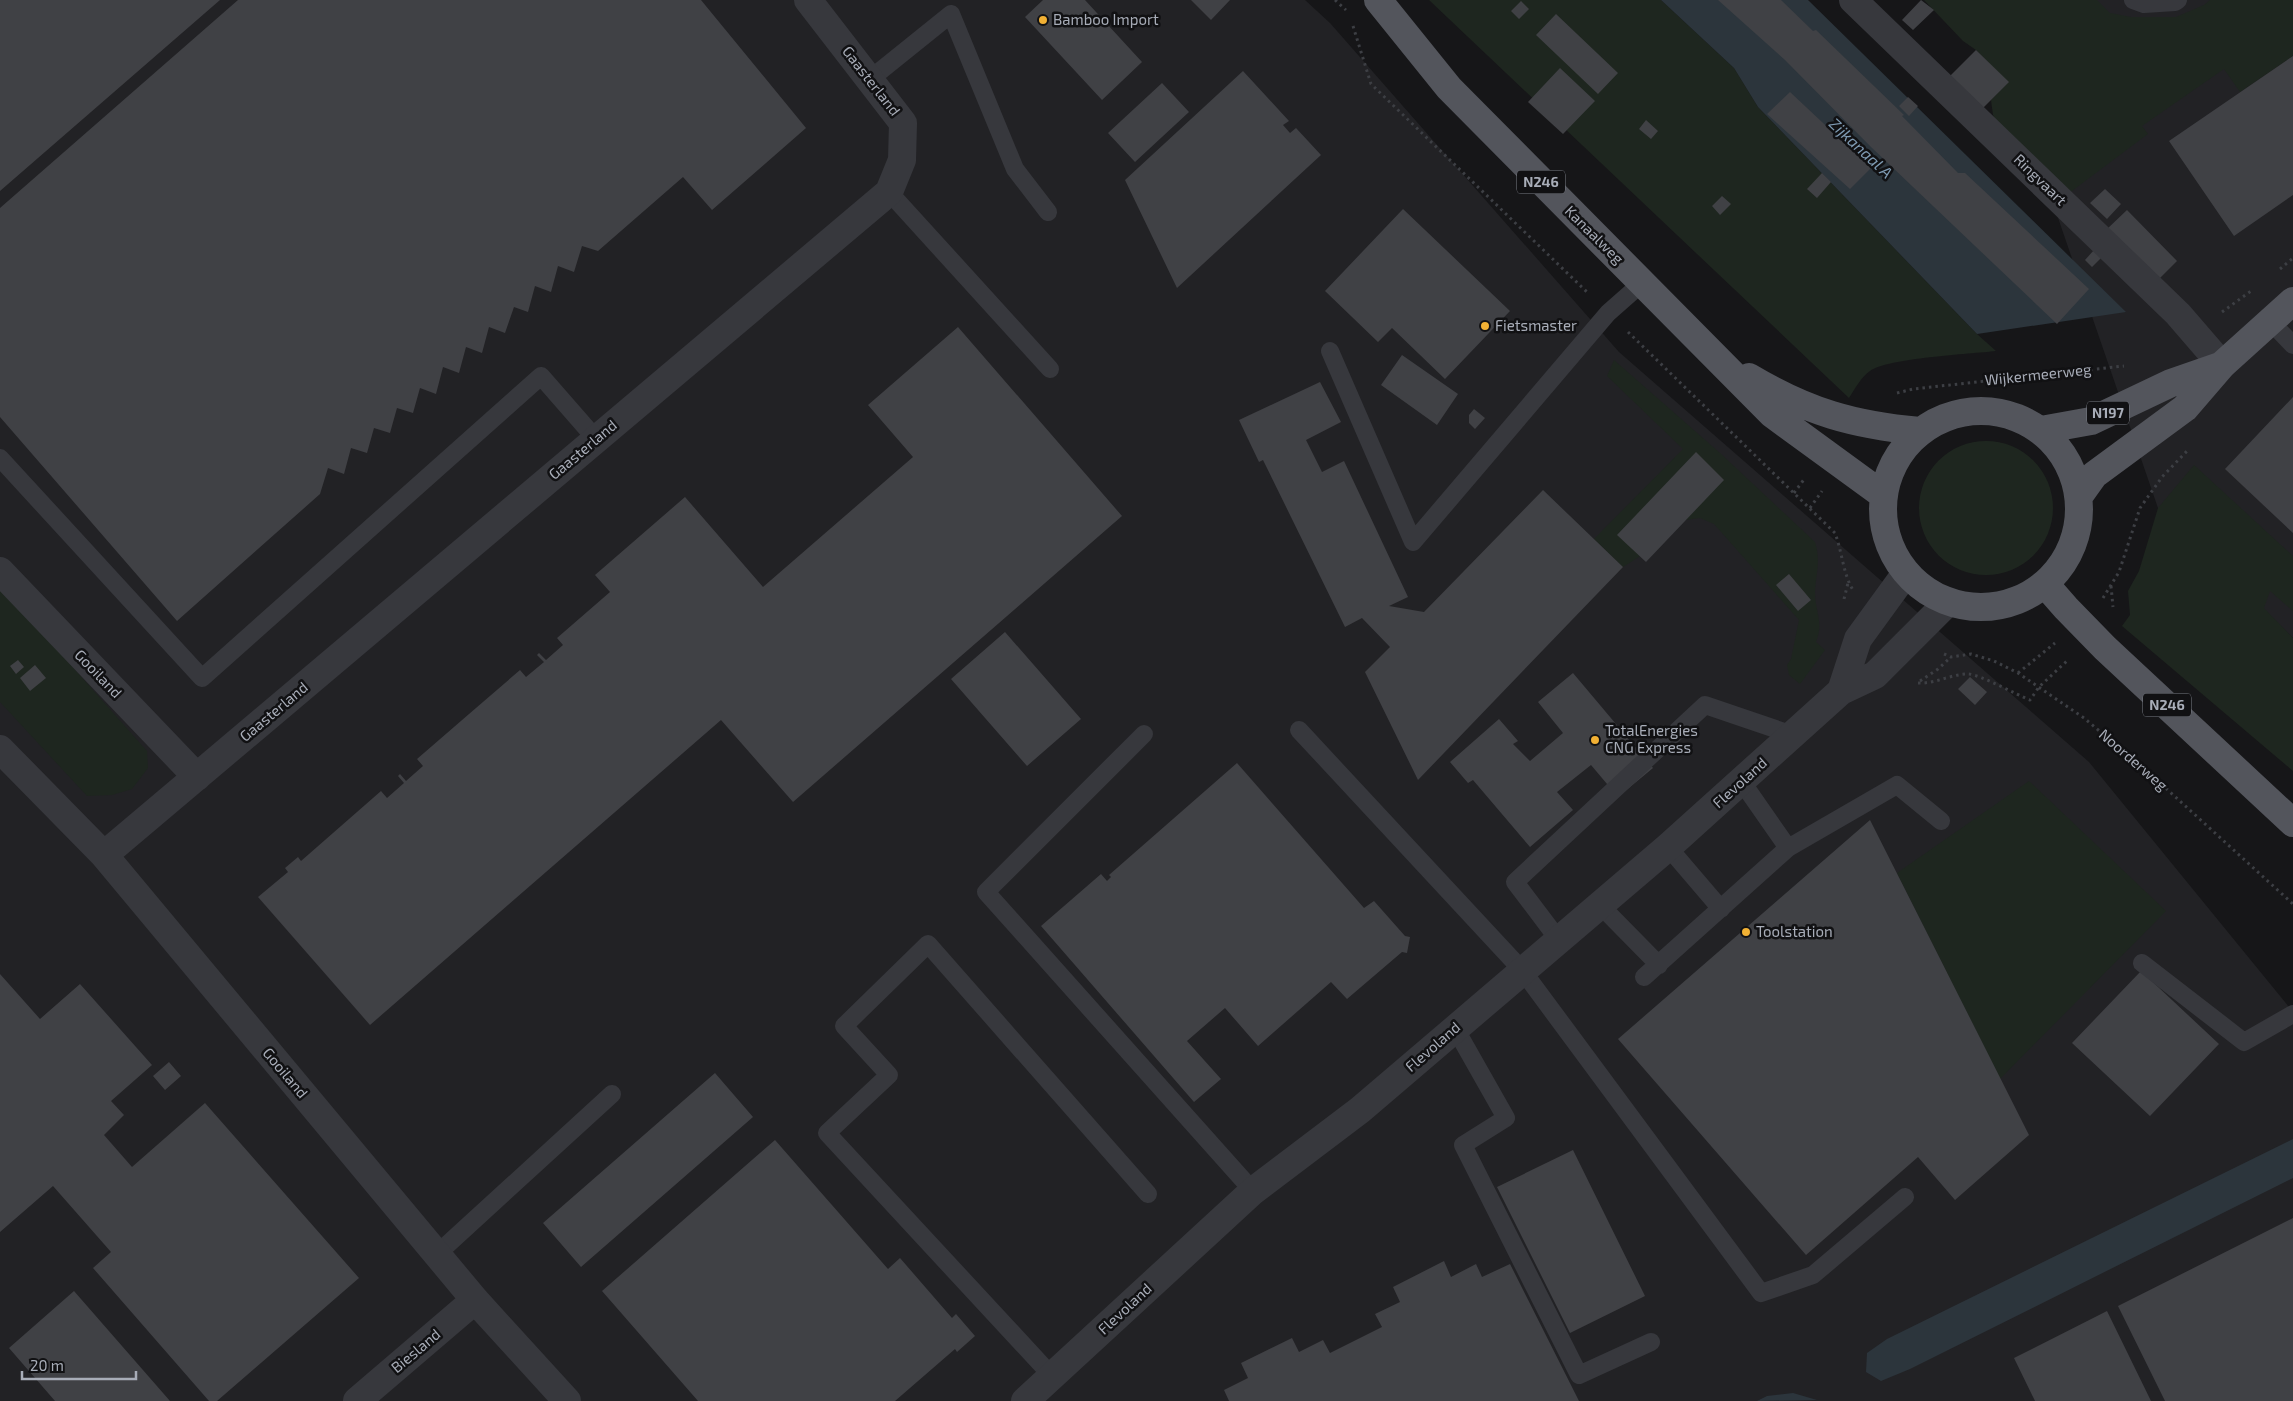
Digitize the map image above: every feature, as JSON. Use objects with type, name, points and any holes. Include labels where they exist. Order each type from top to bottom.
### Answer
[{"type":"main road","name":"Kanaalweg","points":[[1378,0],[1449,88],[1772,414],[1883,495]]},
{"type":"main road","name":"N197","points":[[2079,496],[2094,475],[2184,408],[2222,365],[2293,301]]},
{"type":"main road","name":"Kanaalweg","points":[[1714,356],[1781,395],[1826,414],[1864,424],[1920,431]]},
{"type":"main road","name":"N197","points":[[2041,430],[2091,421],[2171,383],[2222,365]]},
{"type":"main road","points":[[1968,411],[1994,411],[2019,417],[2041,430],[2059,448],[2072,471],[2079,496],[2077,528],[2066,559],[2045,584],[2023,598],[1998,606],[1973,607],[1948,602],[1924,590],[1906,573],[1886,536],[1883,495],[1890,471],[1903,449],[1920,431],[1942,418],[1968,411]]},
{"type":"main road","name":"N246","points":[[2045,584],[2087,630],[2293,823]]},
{"type":"street","name":"Gaasterland","points":[[104,855],[889,192],[902,160],[903,123],[808,0]]},
{"type":"street","name":"Ringvaart","points":[[1853,0],[2195,333],[2222,365]]},
{"type":"street","name":"Gooiland","points":[[0,571],[197,777]]},
{"type":"street","points":[[1841,692],[1858,639],[1906,573]]},
{"type":"street","name":"Flevoland","points":[[1025,1401],[1253,1190],[1360,1110],[1668,847],[1841,692],[1875,675],[1948,602]]},
{"type":"street","name":"Gooiland","points":[[0,749],[104,855],[475,1300],[567,1401]]},
{"type":"street","name":"Biesland","points":[[357,1401],[475,1300]]},
{"type":"lane","points":[[2134,0],[2144,4],[2175,2],[2178,0]]},
{"type":"lane","points":[[870,80],[951,14],[1015,169],[1048,212]]},
{"type":"lane","points":[[889,192],[1050,369]]},
{"type":"lane","points":[[1330,351],[1413,542],[1608,313],[1642,283]]},
{"type":"lane","points":[[2270,321],[2293,345]]},
{"type":"lane","points":[[0,458],[202,678],[541,376],[596,439]]},
{"type":"lane","points":[[1558,939],[1515,882],[1705,705],[1793,735]]},
{"type":"lane","points":[[1299,730],[1522,970],[1761,1293],[1812,1275],[1905,1197]]},
{"type":"lane","points":[[1144,734],[986,892],[1253,1190]]},
{"type":"lane","points":[[1742,782],[1788,848]]},
{"type":"lane","points":[[1644,977],[1788,848],[1898,785],[1941,821]]},
{"type":"lane","points":[[1668,847],[1721,909]]},
{"type":"lane","points":[[1600,905],[1659,965]]},
{"type":"lane","points":[[1052,1376],[827,1133],[889,1075],[844,1026],[928,944],[1148,1194]]},
{"type":"lane","points":[[2142,963],[2244,1042],[2293,1014]]},
{"type":"lane","points":[[1455,1028],[1506,1118],[1463,1145],[1579,1374],[1651,1342]]},
{"type":"lane","points":[[436,1254],[612,1094]]},
{"type":"path","points":[[2278,270],[2293,258]]},
{"type":"path","points":[[2195,333],[2255,287]]},
{"type":"path","name":"Wijkermeerweg","points":[[1864,424],[1885,396],[1913,389],[2133,365]]},
{"type":"path","points":[[1888,661],[1917,683],[1927,684],[1953,675],[1971,674],[2030,700],[2087,630],[2100,602],[2119,572],[2140,508],[2162,477],[2189,449]]},
{"type":"path","points":[[1810,508],[1840,463]]},
{"type":"path","points":[[2018,673],[2087,630],[2114,616],[2111,586]]},
{"type":"path","name":"Noorderweg","points":[[1951,657],[1972,654],[1994,661],[2018,673],[2084,718],[2141,766],[2293,904]]},
{"type":"shaded area","points":[[0,0],[1305,0],[1330,23],[1619,352],[2089,762],[2293,1012],[2293,1401],[0,1401]]},
{"type":"shaded area","points":[[1429,0],[1661,0],[1734,68],[1758,107],[1977,334],[1996,351],[1911,360],[1880,367],[1864,376],[1849,398]]},
{"type":"shaded area","points":[[1924,0],[2097,0],[2110,13],[2131,17],[2176,17],[2204,5],[2210,0],[2293,0],[2293,56],[2240,92],[2224,69],[2142,126],[2148,134],[2064,197],[2001,133],[1993,115],[1991,100],[2008,82],[1976,50],[1963,41]]},
{"type":"shaded area","points":[[1935,0],[2293,0],[2293,638],[2158,508],[2005,64]]},
{"type":"shaded area","points":[[1614,360],[1720,453],[1815,542],[1818,561],[1815,599],[1819,623],[1816,642],[1825,650],[1800,684],[1789,675],[1787,665],[1791,659],[1799,620],[1714,524],[1700,518],[1685,520],[1642,555],[1623,567],[1594,539],[1683,449],[1607,376]]},
{"type":"shaded area","points":[[1986,441],[2012,446],[2034,460],[2048,482],[2053,508],[2048,534],[2034,556],[2012,570],[1986,575],[1960,570],[1938,556],[1924,534],[1919,508],[1924,482],[1938,460],[1960,446]]},
{"type":"shaded area","points":[[2194,465],[2293,556],[2293,611],[2270,591],[2264,608],[2293,638],[2293,771],[2122,626],[2130,615],[2128,591],[2139,571],[2158,508]]},
{"type":"shaded area","points":[[0,585],[147,751],[148,768],[132,789],[112,795],[87,796],[0,702]]},
{"type":"shaded area","points":[[2029,781],[2166,911],[2000,1079],[1897,873]]},
{"type":"water","name":"Zijkanaal A","points":[[1661,0],[1808,0],[2126,312],[1977,334],[1758,107],[1734,68]]},
{"type":"water","points":[[2293,1139],[2293,1178],[1910,1369],[1881,1381],[1866,1372],[1867,1353],[1887,1339]]},
{"type":"water","points":[[1793,1393],[1817,1400],[1757,1401],[1767,1396]]},
{"type":"building","points":[[0,0],[220,0],[0,191]]},
{"type":"building","points":[[238,0],[701,0],[806,128],[712,210],[683,177],[598,251],[582,246],[574,272],[558,266],[551,292],[535,286],[528,312],[514,307],[505,333],[489,327],[482,353],[466,347],[459,373],[443,367],[436,394],[420,388],[413,413],[397,408],[390,433],[374,428],[367,453],[351,448],[344,474],[328,468],[320,494],[177,621],[0,417],[0,208]]},
{"type":"building","points":[[1043,0],[1085,0],[1142,62],[1102,100],[1025,17]]},
{"type":"building","points":[[1191,0],[1230,0],[1211,20]]},
{"type":"building","points":[[1718,0],[1781,0],[1813,31],[1816,30],[1904,115],[1902,116],[1958,173],[1965,173],[2089,289],[2057,324],[1871,147],[1785,60]]},
{"type":"building","points":[[1921,0],[1934,10],[1913,30],[1902,20]]},
{"type":"building","points":[[1521,1],[1529,9],[1519,19],[1511,11]]},
{"type":"building","points":[[1556,14],[1618,73],[1598,94],[1536,35]]},
{"type":"building","points":[[1976,50],[2009,82],[1981,110],[1949,77]]},
{"type":"building","points":[[2293,56],[2293,195],[2234,236],[2169,141]]},
{"type":"building","points":[[1560,68],[1595,101],[1563,134],[1528,102]]},
{"type":"building","points":[[1243,71],[1289,121],[1283,125],[1290,133],[1296,128],[1321,155],[1177,288],[1125,180]]},
{"type":"building","points":[[1162,83],[1189,112],[1135,162],[1108,133]]},
{"type":"building","points":[[1790,92],[1871,168],[1850,189],[1767,114]]},
{"type":"building","points":[[1908,97],[1918,106],[1909,116],[1899,106]]},
{"type":"building","points":[[1646,120],[1658,131],[1651,139],[1639,129]]},
{"type":"building","points":[[1822,173],[1831,182],[1817,198],[1807,189]]},
{"type":"building","points":[[2105,189],[2121,204],[2107,219],[2090,203]]},
{"type":"building","points":[[1722,196],[1731,204],[1720,215],[1712,206]]},
{"type":"building","points":[[1403,209],[1510,311],[1445,379],[1392,328],[1378,342],[1325,291]]},
{"type":"building","points":[[2127,210],[2177,261],[2157,281],[2106,230]]},
{"type":"building","points":[[2094,250],[2102,257],[2092,267],[2085,260]]},
{"type":"building","points":[[958,327],[1122,516],[793,802],[721,720],[370,1025],[258,897],[288,872],[285,868],[298,857],[301,861],[381,791],[387,798],[404,783],[398,776],[400,774],[406,781],[423,766],[417,759],[520,670],[526,677],[544,662],[537,655],[539,653],[546,660],[563,645],[557,638],[610,592],[595,575],[685,497],[763,587],[913,457],[868,405]]},
{"type":"building","points":[[1402,355],[1458,394],[1437,425],[1381,385]]},
{"type":"building","points":[[1320,382],[1341,422],[1306,440],[1322,472],[1344,461],[1408,597],[1389,606],[1424,612],[1543,490],[1623,567],[1418,780],[1365,672],[1390,647],[1362,618],[1345,627],[1263,460],[1259,462],[1239,420]]},
{"type":"building","points":[[2293,397],[2293,533],[2225,469]]},
{"type":"building","points":[[1474,409],[1485,418],[1475,429],[1469,423],[1469,415]]},
{"type":"building","points":[[1696,452],[1724,480],[1646,562],[1617,535]]},
{"type":"building","points":[[1789,574],[1811,600],[1798,611],[1776,585]]},
{"type":"building","points":[[1005,632],[1081,719],[1027,766],[951,679]]},
{"type":"building","points":[[18,660],[24,667],[16,674],[10,666]]},
{"type":"building","points":[[35,665],[46,678],[30,691],[20,678]]},
{"type":"building","points":[[1573,673],[1653,768],[1618,797],[1591,765],[1557,792],[1573,810],[1530,847],[1473,780],[1468,783],[1450,762],[1499,719],[1518,741],[1513,744],[1530,761],[1563,733],[1538,702]]},
{"type":"building","points":[[1970,677],[1987,692],[1975,705],[1958,689]]},
{"type":"building","points":[[1237,763],[1364,908],[1374,901],[1405,936],[1410,937],[1407,953],[1402,952],[1347,999],[1331,982],[1258,1046],[1225,1008],[1187,1041],[1221,1079],[1194,1102],[1041,926],[1101,874],[1107,881],[1111,877],[1109,875]]},
{"type":"building","points":[[1870,820],[2029,1135],[1955,1200],[1918,1157],[1806,1255],[1618,1039]]},
{"type":"building","points":[[2141,971],[2219,1044],[2150,1116],[2072,1043]]},
{"type":"building","points":[[0,974],[40,1019],[80,984],[152,1065],[111,1101],[124,1115],[104,1135],[132,1167],[205,1103],[359,1278],[217,1401],[209,1401],[93,1268],[111,1252],[53,1186],[0,1232]]},
{"type":"building","points":[[169,1062],[181,1076],[165,1090],[153,1076]]},
{"type":"building","points":[[715,1073],[753,1117],[581,1267],[543,1223]]},
{"type":"building","points":[[775,1140],[888,1269],[900,1258],[952,1318],[956,1314],[975,1336],[957,1352],[955,1349],[895,1401],[698,1401],[602,1291]]},
{"type":"building","points":[[1573,1150],[1645,1296],[1570,1333],[1497,1187]]},
{"type":"building","points":[[2293,1218],[2293,1401],[2165,1401],[2118,1306]]},
{"type":"building","points":[[1444,1261],[1451,1277],[1476,1264],[1482,1277],[1510,1264],[1579,1401],[1229,1401],[1224,1390],[1248,1378],[1241,1363],[1292,1338],[1299,1352],[1323,1340],[1330,1353],[1382,1327],[1375,1314],[1400,1302],[1393,1287]]},
{"type":"building","points":[[74,1291],[170,1401],[55,1401],[9,1348]]},
{"type":"building","points":[[2107,1311],[2151,1401],[2035,1401],[2014,1358]]},
{"type":"place","name":"Bamboo Import","points":[[1043,20]]},
{"type":"place","name":"Fietsmaster","points":[[1485,326]]},
{"type":"place","name":"TotalEnergies CNG Express","points":[[1595,740]]},
{"type":"place","name":"Toolstation","points":[[1746,932]]}]
